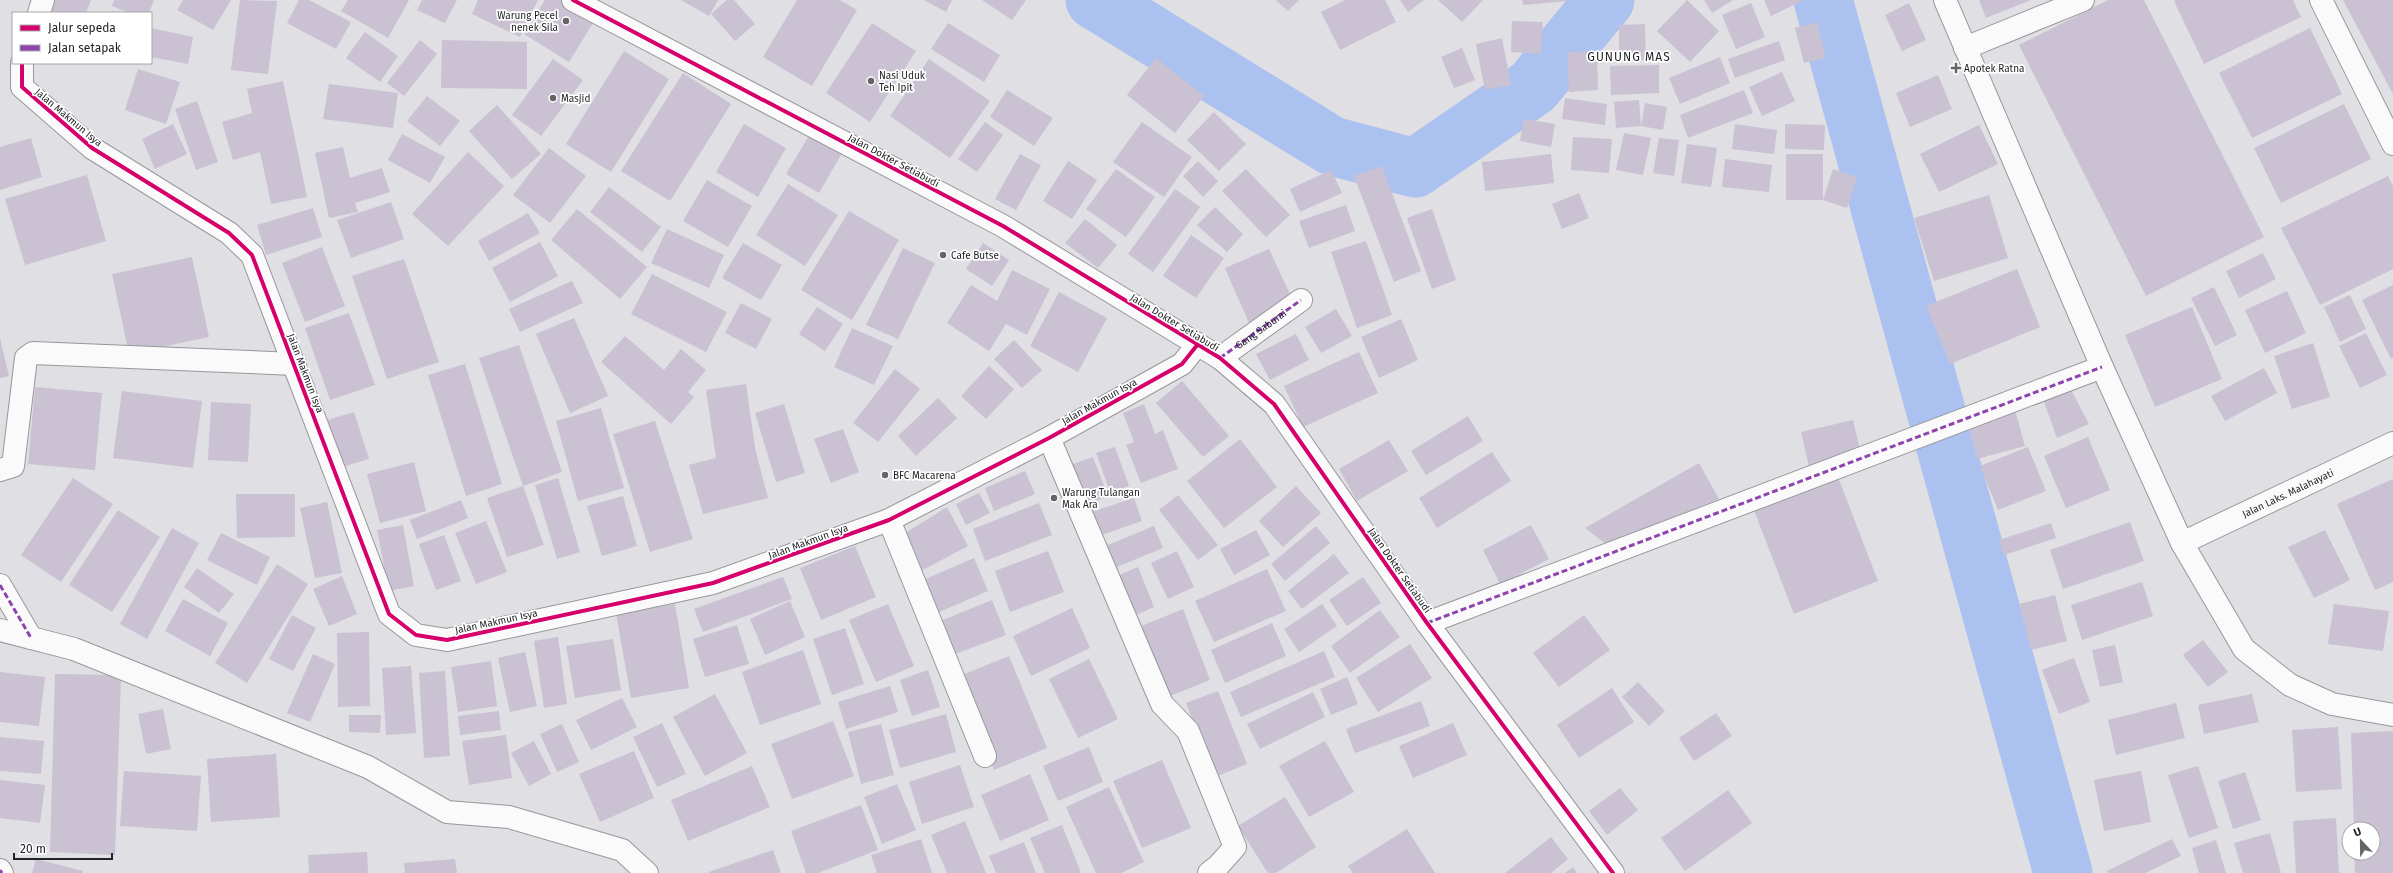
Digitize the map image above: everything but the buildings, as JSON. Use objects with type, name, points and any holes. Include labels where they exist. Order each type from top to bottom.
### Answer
[{"type":"street","points":[[39,12],[43,0]]},
{"type":"street","name":"Jalan Dokter Setiabudi","points":[[573,0],[1003,226],[1220,358],[1274,404],[1427,623],[1613,873]]},
{"type":"street","points":[[1945,0],[2102,367],[2182,543],[2244,649],[2290,685],[2332,704],[2393,715]]},
{"type":"street","points":[[1966,48],[2083,0]]},
{"type":"street","points":[[2321,0],[2393,144]]},
{"type":"street","name":"Jalan Makmun Isya","points":[[22,64],[22,87],[92,148],[229,232],[252,255],[295,364],[389,614],[416,635],[447,640],[713,583],[889,520],[1049,438],[1182,364],[1198,344]]},
{"type":"street","name":"Gang Saburai","points":[[1220,358],[1301,300]]},
{"type":"street","name":"Jalan Makmun Isya","points":[[0,470],[13,466],[26,358],[32,353],[295,364]]},
{"type":"street","points":[[1427,623],[2102,367]]},
{"type":"street","points":[[1049,438],[1162,704],[1188,731],[1235,846],[1218,866],[1209,873]]},
{"type":"street","name":"Jalan Laks. Malahayati","points":[[2182,543],[2393,443]]},
{"type":"street","points":[[889,520],[985,756]]},
{"type":"street","points":[[0,585],[31,638]]},
{"type":"street","points":[[0,630],[74,649],[368,767],[447,812],[509,817],[622,850],[647,873]]},
{"type":"waterway","points":[[1095,0],[1332,146],[1415,168],[1533,87],[1605,0]]},
{"type":"waterway","points":[[1823,0],[2063,873]]},
{"type":"marked path","points":[[1220,358],[1301,300]]},
{"type":"marked path","points":[[1427,623],[2102,367]]},
{"type":"marked path","points":[[0,585],[31,638]]},
{"type":"cycle path","points":[[573,0],[1003,226],[1220,358],[1274,404],[1427,623],[1613,873]]},
{"type":"cycle path","points":[[22,64],[22,87],[92,148],[229,233],[252,255],[389,614],[416,635],[447,640],[713,583],[889,520],[1049,438],[1182,364],[1198,344]]},
{"type":"place","name":"Warung Pecel nenek Sila","points":[[566,21]]},
{"type":"place","name":"Apotek Ratna","points":[[1956,68]]},
{"type":"place","name":"Nasi Uduk Teh Ipit","points":[[871,81]]},
{"type":"place","name":"Masjid","points":[[553,98]]},
{"type":"place","name":"Cafe Butse","points":[[943,255]]},
{"type":"place","name":"BFC Macarena","points":[[885,475]]},
{"type":"place","name":"Warung Tulangan Mak Ara","points":[[1054,498]]},
{"type":"district","name":"GUNUNG MAS","points":[[1629,57]]}]
